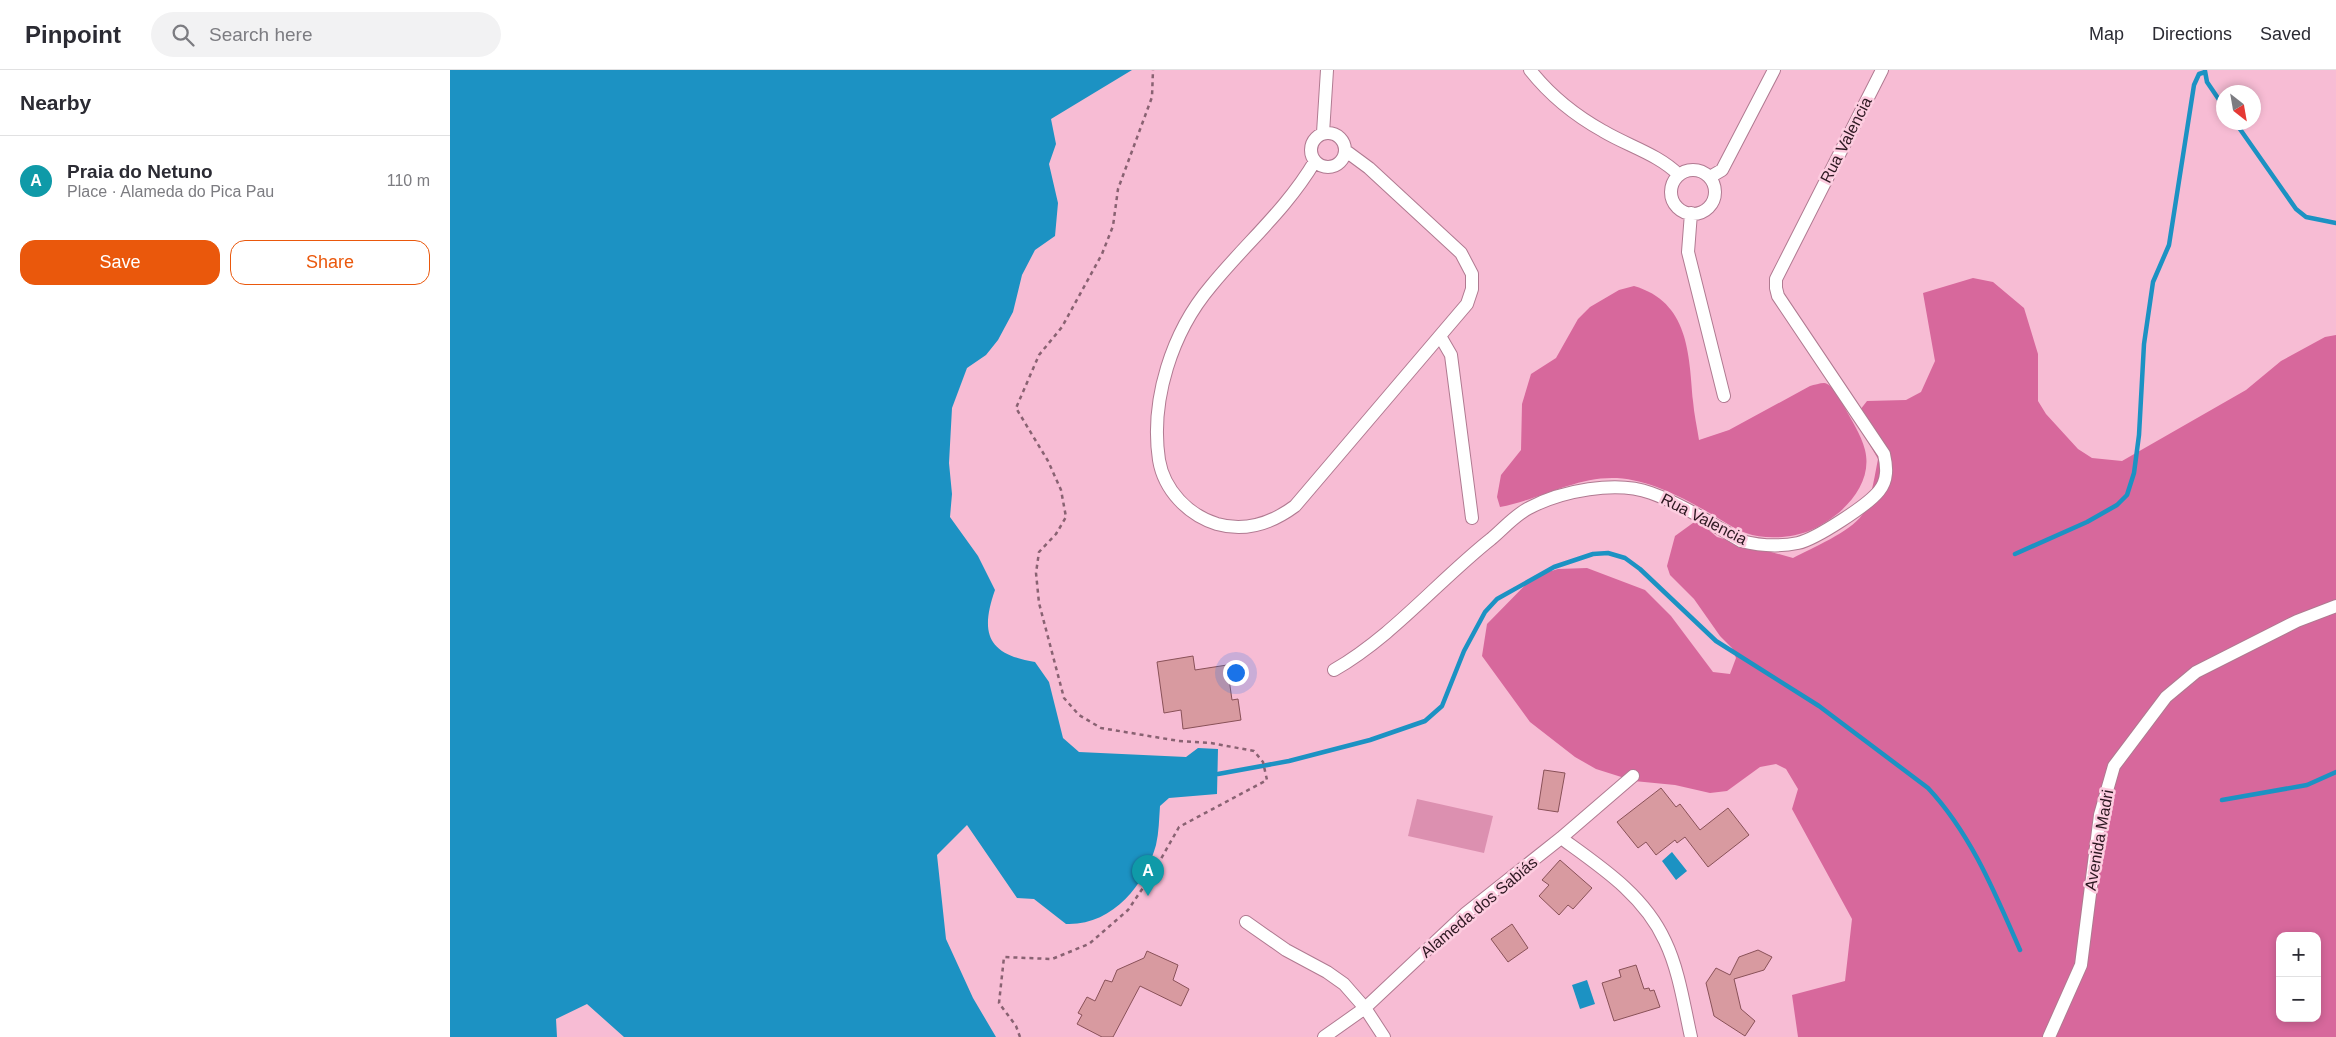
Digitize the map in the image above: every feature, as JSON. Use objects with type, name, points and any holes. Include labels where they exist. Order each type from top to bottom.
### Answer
[{"type":"street","points":[[1323,133],[1336,134],[1345,145],[1344,158],[1333,167],[1320,165],[1312,155],[1313,142],[1323,133],[1327,70]]},
{"type":"street","points":[[1530,70],[1541,83],[1589,122],[1665,163],[1679,174]]},
{"type":"street","points":[[1710,178],[1722,170],[1774,70]]},
{"type":"street","name":"Rua Valencia","points":[[1334,670],[1357,657],[1473,553],[1528,508],[1558,497],[1581,490],[1614,488],[1649,492],[1741,541],[1758,545],[1780,546],[1801,542],[1819,534],[1856,510],[1879,491],[1886,478],[1887,466],[1884,454],[1798,327],[1776,288],[1780,271],[1882,70]]},
{"type":"street","points":[[1315,161],[1296,191],[1278,214],[1210,286],[1193,311],[1176,345],[1162,387],[1157,430],[1160,465],[1170,489],[1187,509],[1210,522],[1248,527],[1273,520],[1295,506],[1467,304],[1470,297],[1473,282],[1466,259],[1369,168],[1346,151]]},
{"type":"street","points":[[1695,170],[1704,172],[1710,178],[1714,185],[1713,202],[1700,213],[1691,214],[1683,211],[1672,198],[1671,190],[1679,174],[1695,170]]},
{"type":"street","points":[[1691,214],[1688,252],[1724,396]]},
{"type":"street","points":[[1440,336],[1451,355],[1472,518]]},
{"type":"street","name":"Avenida Madri","points":[[2049,1037],[2081,965],[2099,824],[2114,766],[2166,697],[2196,672],[2298,621],[2336,606]]},
{"type":"street","name":"Alameda dos Sabiás","points":[[1324,1037],[1365,1008],[1465,914],[1560,838],[1633,776]]},
{"type":"street","points":[[1560,838],[1623,884],[1650,914],[1666,942],[1691,1037]]},
{"type":"street","points":[[1246,922],[1286,950],[1328,972],[1344,984],[1365,1008],[1384,1037]]},
{"type":"path","points":[[1020,1037],[1016,1026],[999,1003],[1004,957],[1052,959],[1089,944],[1128,910],[1154,873],[1179,827],[1267,780],[1263,762],[1254,751],[1211,743],[1179,742],[1101,728],[1079,715],[1064,698],[1039,603],[1036,573],[1039,552],[1056,534],[1066,517],[1061,490],[1048,461],[1016,408],[1039,355],[1062,328],[1102,254],[1113,226],[1118,189],[1152,97],[1153,70]]},
{"type":"shaded area","points":[[1973,278],[1993,282],[2024,308],[2038,354],[2038,401],[2046,414],[2078,449],[2092,458],[2122,461],[2246,390],[2281,361],[2325,337],[2336,335],[2336,1037],[1798,1037],[1792,995],[1845,981],[1852,919],[1792,809],[1798,789],[1786,769],[1776,764],[1760,767],[1727,791],[1710,793],[1675,785],[1634,781],[1596,769],[1575,757],[1530,722],[1482,656],[1487,624],[1534,576],[1558,569],[1587,568],[1645,590],[1671,616],[1713,672],[1730,674],[1736,658],[1732,648],[1720,636],[1694,599],[1670,575],[1667,566],[1675,536],[1697,520],[1717,537],[1793,558],[1849,527],[1862,515],[1868,503],[1878,459],[1863,433],[1860,410],[1867,401],[1906,400],[1921,392],[1935,361],[1923,293]]},
{"type":"shaded area","points":[[1634,286],[1652,294],[1666,304],[1676,317],[1683,332],[1690,365],[1693,406],[1699,440],[1729,430],[1810,386],[1824,383],[1833,389],[1856,427],[1865,450],[1864,476],[1852,499],[1843,509],[1832,518],[1809,531],[1786,537],[1761,537],[1731,526],[1675,494],[1652,485],[1617,478],[1602,478],[1572,484],[1515,504],[1500,507],[1497,497],[1501,475],[1521,450],[1522,404],[1531,374],[1556,358],[1578,319],[1590,307],[1619,290]]},
{"type":"shaded area","points":[[1417,799],[1493,816],[1484,853],[1408,836]]},
{"type":"water","points":[[450,70],[1132,70],[1051,119],[1056,144],[1049,164],[1058,203],[1055,236],[1035,250],[1022,275],[1013,312],[998,340],[986,355],[967,368],[952,408],[949,463],[952,494],[950,517],[978,556],[995,590],[988,618],[988,630],[991,639],[997,647],[1006,653],[1035,662],[1049,682],[1063,738],[1079,752],[1186,757],[1198,748],[1218,749],[1217,794],[1169,798],[1160,806],[1156,845],[1151,860],[1135,888],[1112,910],[1098,918],[1083,923],[1066,924],[1034,899],[1017,898],[967,825],[937,855],[946,939],[973,998],[996,1037],[624,1037],[587,1004],[556,1019],[557,1037],[450,1037]]},
{"type":"water","points":[[1672,852],[1687,871],[1676,880],[1662,861]]},
{"type":"water","points":[[1587,980],[1595,1004],[1580,1009],[1572,985]]},
{"type":"building","points":[[1193,656],[1195,670],[1227,665],[1232,700],[1238,699],[1241,720],[1183,729],[1181,710],[1164,713],[1157,662]]},
{"type":"building","points":[[1544,770],[1565,773],[1558,812],[1538,809]]},
{"type":"building","points":[[1661,788],[1676,807],[1680,804],[1700,830],[1728,808],[1749,835],[1708,867],[1685,837],[1677,843],[1675,840],[1656,855],[1646,842],[1638,848],[1617,822]]},
{"type":"building","points":[[1560,860],[1592,888],[1573,909],[1568,905],[1559,915],[1539,896],[1549,885],[1542,880]]},
{"type":"building","points":[[1512,924],[1528,948],[1508,962],[1491,939]]},
{"type":"building","points":[[1758,950],[1772,957],[1764,970],[1734,979],[1741,1009],[1755,1021],[1745,1036],[1714,1016],[1706,983],[1716,968],[1730,975],[1739,957]]},
{"type":"building","points":[[1147,951],[1178,965],[1173,980],[1189,989],[1181,1006],[1140,986],[1113,1037],[1102,1037],[1077,1024],[1082,1015],[1078,1013],[1087,997],[1095,1001],[1105,980],[1112,982],[1117,970],[1144,958]]},
{"type":"building","points":[[1636,965],[1644,989],[1654,990],[1660,1007],[1614,1021],[1602,983],[1621,977],[1619,970]]},
{"type":"waterway","points":[[2205,71],[2207,82],[2216,95]]},
{"type":"waterway","points":[[2015,554],[2087,522],[2117,505],[2127,495],[2134,473],[2139,435],[2144,344],[2153,282],[2169,245],[2194,85],[2199,74],[2205,72]]},
{"type":"waterway","points":[[2241,130],[2296,209],[2306,217],[2336,223]]},
{"type":"waterway","points":[[1218,774],[1289,761],[1370,740],[1425,721],[1442,706],[1464,651],[1485,612],[1497,599],[1554,567],[1593,554],[1608,553],[1625,558],[1640,569],[1716,641],[1819,706],[1928,788],[1957,825],[1981,865],[2020,950]]},
{"type":"waterway","points":[[2222,800],[2307,785],[2336,772]]},
{"type":"place","name":"Praia do Netuno","points":[[1148,896]]}]
